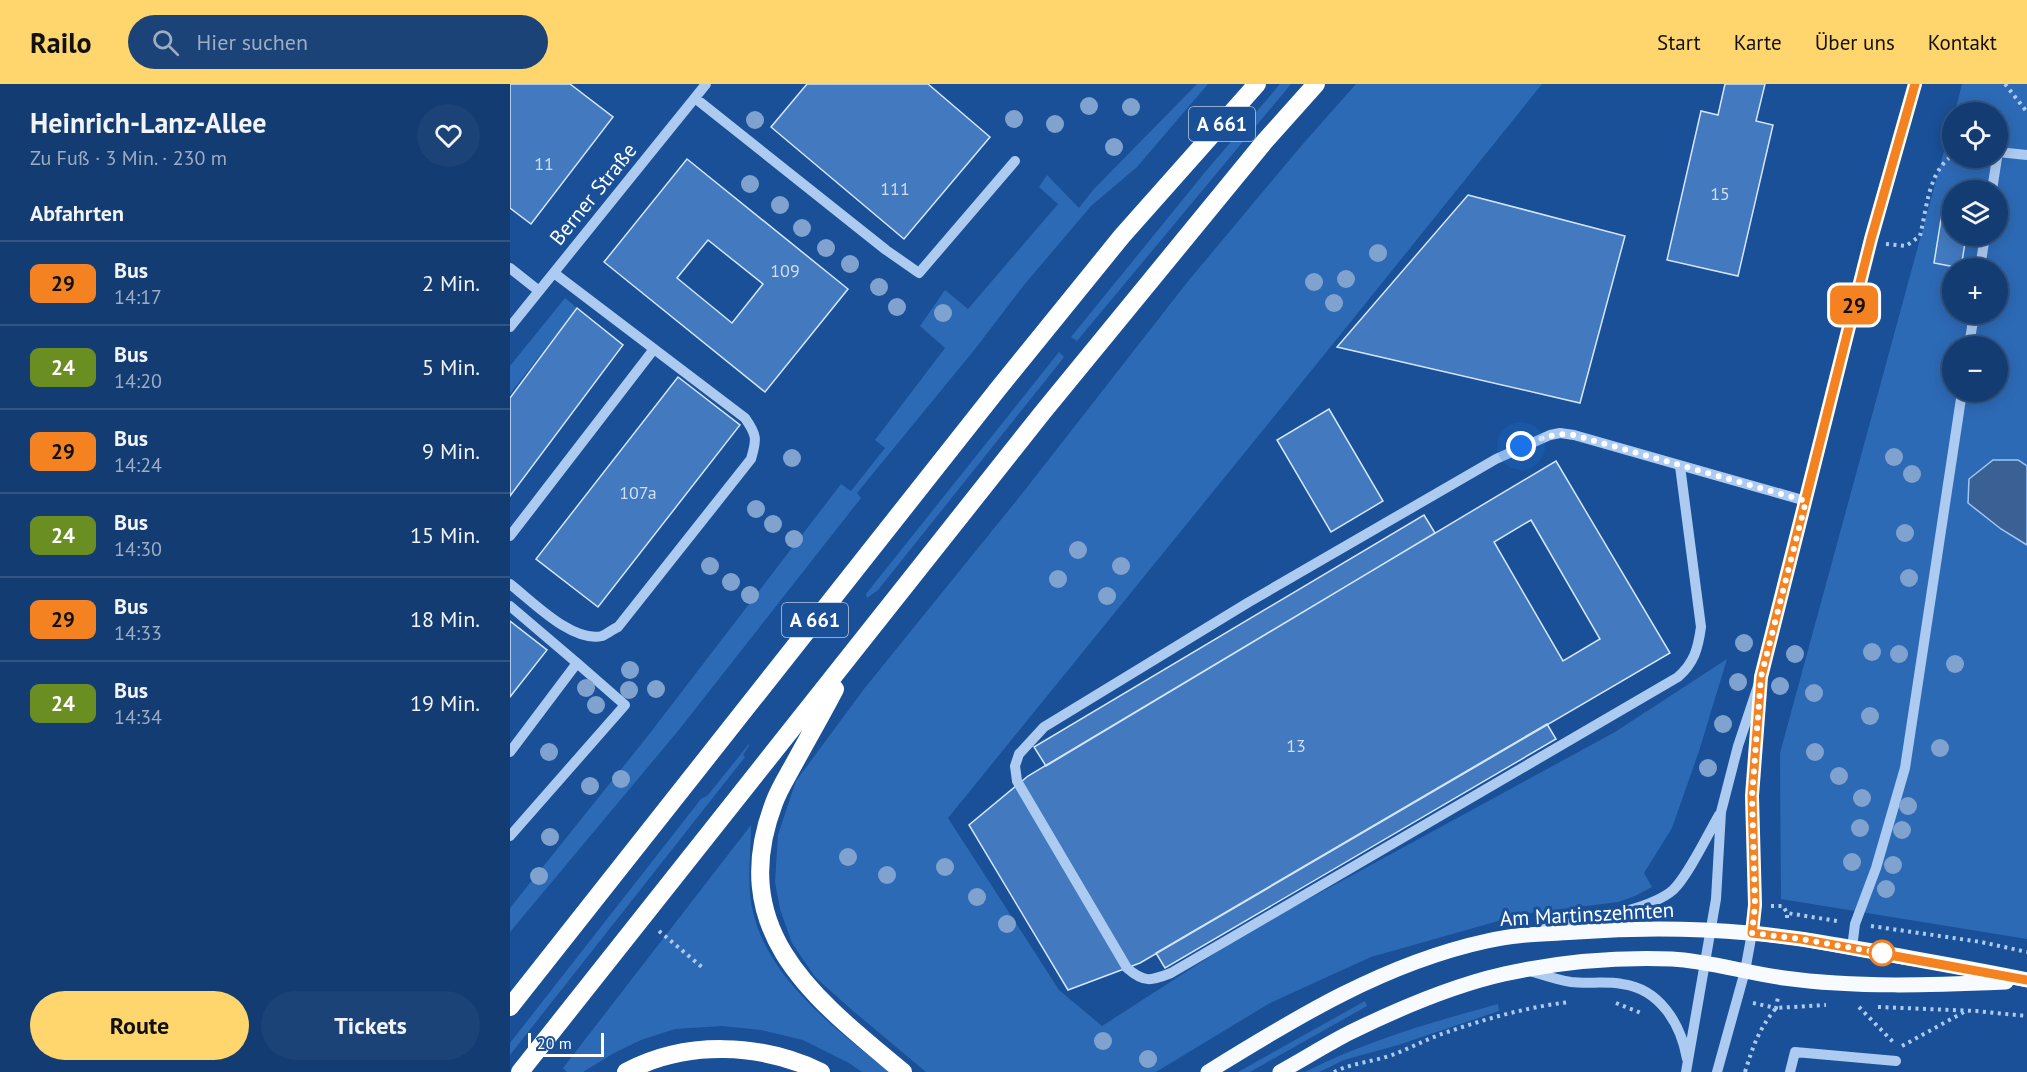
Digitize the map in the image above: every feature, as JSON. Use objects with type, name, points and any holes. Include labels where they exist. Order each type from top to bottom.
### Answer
[{"type":"highway","name":"A 661","points":[[510,1007],[998,389],[1122,236],[1257,84]]},
{"type":"highway","name":"A 661","points":[[520,1072],[1043,412],[1265,141],[1316,84]]},
{"type":"highway","name":"A 661","points":[[859,646],[774,802],[764,836],[761,870],[763,899],[777,941],[798,976],[835,1015],[903,1072]]},
{"type":"highway","points":[[626,1072],[694,1050],[718,1048],[774,1056],[821,1072]]},
{"type":"main road","name":"Am Martinszehnten","points":[[1208,1072],[1333,998],[1396,970],[1452,950],[1507,937],[1604,930],[1712,930],[1752,933],[1852,948],[2027,981]]},
{"type":"main road","name":"Am Martinszehnten","points":[[1280,1072],[1350,1033],[1408,1006],[1504,974],[1560,965],[1619,960],[1672,959],[1783,978],[1827,982],[1926,986],[2027,981]]},
{"type":"street","name":"Berner Straße","points":[[510,327],[706,84]]},
{"type":"street","points":[[1687,1069],[1712,930],[1721,812],[1738,746],[1761,677],[1871,239],[1915,84]]},
{"type":"street","points":[[695,98],[886,250],[919,273],[1015,161]]},
{"type":"street","points":[[2008,153],[2027,156]]},
{"type":"street","points":[[510,268],[539,291]]},
{"type":"street","points":[[510,584],[566,628],[584,636],[602,636],[618,627],[751,459],[755,446],[754,432],[745,418],[554,273]]},
{"type":"street","points":[[510,536],[654,349]]},
{"type":"street","points":[[1852,948],[1855,924],[1875,868],[1905,768],[1960,402]]},
{"type":"street","points":[[1680,466],[1701,627],[1694,659],[1687,669],[1659,689],[1171,973],[1145,980],[1127,968],[1017,781],[1014,766],[1019,754],[1044,727],[1249,602],[1521,446],[1550,435],[1567,434],[1806,501]]},
{"type":"street","points":[[510,606],[625,705],[510,836]]},
{"type":"street","points":[[510,752],[577,663]]},
{"type":"street","points":[[1717,1072],[1745,971],[1752,933],[1755,905],[1752,796],[1761,677]]},
{"type":"street","points":[[1507,937],[1616,913],[1654,901],[1672,891],[1682,879],[1721,812]]},
{"type":"street","points":[[1527,970],[1571,982],[1623,984],[1640,989],[1656,998],[1673,1018],[1680,1034],[1687,1069]]},
{"type":"street","points":[[1790,1072],[1795,1052],[1896,1061]]},
{"type":"path","points":[[2005,84],[2027,112]]},
{"type":"path","points":[[1871,239],[1892,246],[1906,246],[1920,236],[1935,173],[1942,164]]},
{"type":"path","points":[[643,917],[703,968]]},
{"type":"path","points":[[1855,924],[1981,942],[2027,952]]},
{"type":"path","points":[[1334,1072],[1390,1055],[1492,1018],[1548,1004],[1580,1001]]},
{"type":"path","points":[[1614,1002],[1641,1013]]},
{"type":"path","points":[[1745,1072],[1762,1026],[1776,1008],[1831,1005]]},
{"type":"path","points":[[1850,1006],[2027,1016]]},
{"type":"path","points":[[1859,1007],[1899,1048],[1964,1011]]},
{"type":"shaded area","points":[[1197,84],[1208,84],[1137,167],[1091,206],[1024,285],[975,349],[857,493],[861,498],[678,731],[510,932],[510,908],[647,737],[841,484],[851,491],[885,448],[875,440],[945,348],[920,326],[945,290],[968,309],[1058,204],[1039,187],[1047,175],[1079,208],[1093,190]]},
{"type":"shaded area","points":[[1280,84],[1291,84],[1077,341],[1071,337],[1206,171]]},
{"type":"shaded area","points":[[1356,84],[1542,84],[948,818],[1059,990],[1102,1026],[1248,932],[1615,732],[1727,659],[1699,751],[1672,828],[1644,873],[1652,887],[1618,902],[1523,914],[1371,957],[1270,1003],[1156,1072],[926,1072],[815,977],[792,943],[780,909],[775,882],[778,835],[796,781],[864,689],[1021,495],[1189,280]]},
{"type":"shaded area","points":[[1962,84],[2027,84],[2027,939],[1781,899],[1780,753],[1942,158],[1942,168],[2008,168],[2008,102],[1958,102]]},
{"type":"shaded area","points":[[565,298],[577,308],[510,394],[510,366]]},
{"type":"shaded area","points":[[1059,352],[1064,357],[1061,361],[878,590],[867,598],[866,594]]},
{"type":"shaded area","points":[[1993,460],[2018,460],[2027,466],[2027,545],[2001,529],[1968,503],[1969,479]]},
{"type":"shaded area","points":[[749,744],[743,755],[745,757],[510,1055],[510,1043],[701,799],[708,795]]},
{"type":"shaded area","points":[[751,825],[750,893],[755,921],[767,948],[782,972],[801,995],[822,1016],[889,1072],[862,1072],[803,1040],[761,1030],[722,1026],[675,1029],[641,1040],[583,1072],[567,1072],[563,1068]]},
{"type":"shaded area","points":[[1365,1001],[1367,1006],[1250,1072],[1238,1072]]},
{"type":"shaded area","points":[[1498,1004],[1499,1011],[1398,1045],[1344,1060],[1319,1072],[1305,1072],[1375,1042]]},
{"type":"building","points":[[510,84],[570,84],[613,117],[531,224],[510,208]]},
{"type":"building","points":[[807,84],[928,84],[990,137],[904,239],[771,127]]},
{"type":"building","points":[[1725,84],[1765,84],[1756,121],[1773,125],[1738,276],[1667,260],[1701,111],[1718,115]]},
{"type":"building","points":[[687,159],[848,289],[765,392],[604,262]],"holes":[[[708,240],[763,284],[732,323],[677,278]]]},
{"type":"building","points":[[1468,195],[1625,236],[1580,403],[1337,347]]},
{"type":"building","points":[[1942,213],[1942,246],[1964,246],[1963,258],[1942,258],[1942,264],[1934,263]]},
{"type":"building","points":[[577,308],[623,345],[510,496],[510,398]]},
{"type":"building","points":[[678,377],[740,425],[598,607],[536,559]]},
{"type":"building","points":[[1329,409],[1383,501],[1331,532],[1277,440]]},
{"type":"building","points":[[1556,461],[1670,653],[1140,963],[1068,990],[969,825],[1028,776]],"holes":[[[1531,520],[1600,639],[1563,661],[1494,542]]]},
{"type":"building","points":[[1424,515],[1435,533],[1046,766],[1034,747]]},
{"type":"building","points":[[510,621],[547,650],[510,697]]},
{"type":"building","points":[[1547,724],[1556,739],[1165,968],[1156,953]]},
{"type":"bus line","name":"29","points":[[1915,84],[1871,239],[1761,677],[1752,796],[1755,905],[1752,933],[1801,939],[2027,980]]},
{"type":"route","points":[[1521,446],[1550,435],[1560,433],[1574,435],[1806,501],[1761,677],[1752,796],[1755,905],[1752,933],[1886,954],[1882,953]]}]
